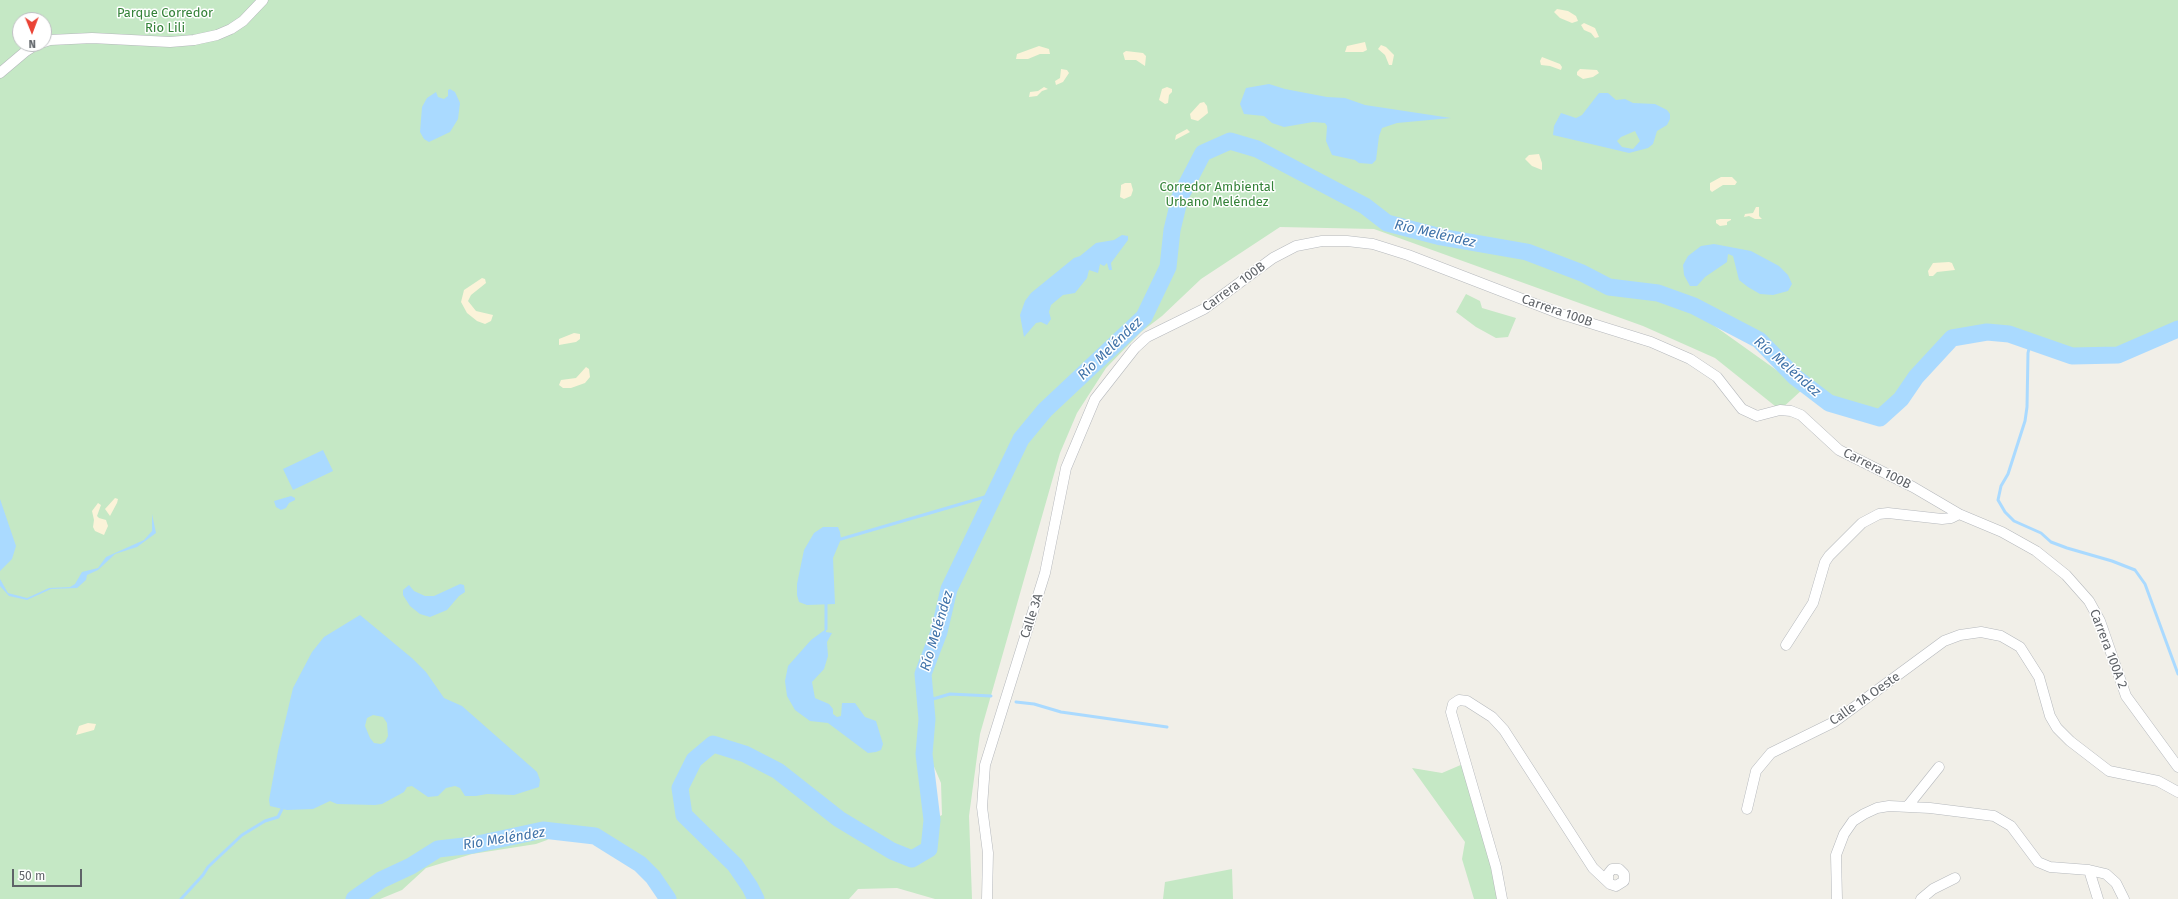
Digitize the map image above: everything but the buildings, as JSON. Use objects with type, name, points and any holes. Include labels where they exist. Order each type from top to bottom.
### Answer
[{"type":"street","points":[[52,40],[92,38],[170,42],[194,40],[217,35],[231,29],[243,21],[263,0]]},
{"type":"street","points":[[0,73],[25,52]]},
{"type":"street","name":"Carrera 100B","points":[[1135,348],[1147,337],[1204,309],[1273,258],[1296,246],[1322,241],[1347,241],[1373,244],[1408,255],[1561,314],[1651,342],[1690,359],[1717,377],[1742,409],[1757,416],[1780,410],[1801,415],[1839,450],[1913,487],[1959,514]]},
{"type":"street","name":"Calle 3A","points":[[987,899],[988,853],[982,807],[985,765],[1045,573],[1066,468],[1095,399],[1135,348]]},
{"type":"street","points":[[1786,645],[1813,603],[1825,562],[1829,556],[1862,523],[1879,514],[1888,513],[1947,519],[1959,514]]},
{"type":"street","name":"Carrera 100A 2","points":[[1959,514],[2002,532],[2036,551],[2050,561],[2081,591],[2089,601],[2100,621],[2126,696],[2178,767]]},
{"type":"street","name":"Calle 1A Oeste","points":[[1747,809],[1754,776],[1759,765],[1767,756],[1786,744],[1834,722],[1934,648],[1960,635],[1981,632],[2001,636],[2014,642],[2020,647],[2035,668],[2050,716],[2063,735],[2109,771],[2154,780],[2178,792]]},
{"type":"street","points":[[1502,899],[1496,867],[1451,712],[1452,704],[1459,700],[1467,701],[1492,717],[1504,730],[1587,861],[1608,881]]},
{"type":"street","points":[[1907,807],[1939,767]]},
{"type":"street","points":[[1838,899],[1837,852],[1842,838],[1850,825],[1864,814],[1877,808],[1907,807],[1994,816],[2011,826],[2038,862],[2050,867],[2089,870],[2109,876],[2118,886],[2124,899]]},
{"type":"street","points":[[2089,870],[2098,899]]},
{"type":"street","points":[[1921,899],[1933,889],[1955,878]]},
{"type":"green space","points":[[0,0],[2178,0],[2178,329],[2118,355],[2072,356],[2009,334],[1987,332],[1952,338],[1916,377],[1901,399],[1880,418],[1829,403],[1795,377],[1759,340],[1741,332],[1724,320],[1681,302],[1803,389],[1780,410],[1715,358],[1643,326],[1374,229],[1280,227],[1201,279],[1162,316],[1141,332],[1106,368],[1077,413],[1060,453],[980,734],[969,816],[972,899],[935,899],[897,888],[858,889],[849,899],[668,899],[653,877],[640,864],[595,836],[555,832],[547,840],[536,844],[472,854],[426,868],[402,890],[380,899],[0,899]],"holes":[[[924,757],[932,762],[941,783],[942,815],[932,820]]]},
{"type":"green space","points":[[1466,294],[1480,301],[1482,308],[1516,318],[1508,337],[1496,338],[1476,327],[1456,312]]},
{"type":"green space","points":[[1463,764],[1500,899],[1474,899],[1462,859],[1465,842],[1412,768],[1442,773]]},
{"type":"green space","points":[[1232,869],[1233,899],[1163,899],[1165,882]]},
{"type":"sand","points":[[1557,9],[1568,11],[1576,16],[1578,21],[1572,23],[1560,18],[1554,12]]},
{"type":"sand","points":[[1584,23],[1595,28],[1599,37],[1595,38],[1591,33],[1584,30],[1581,25]]},
{"type":"sand","points":[[1365,42],[1367,50],[1363,52],[1345,52],[1347,46]]},
{"type":"sand","points":[[1381,45],[1386,47],[1394,55],[1392,65],[1389,65],[1385,55],[1378,49]]},
{"type":"sand","points":[[1039,46],[1049,49],[1050,54],[1040,54],[1028,59],[1016,59],[1017,54]]},
{"type":"sand","points":[[1126,51],[1143,53],[1146,56],[1145,66],[1136,60],[1125,60],[1123,53]]},
{"type":"sand","points":[[1542,57],[1560,64],[1562,67],[1561,70],[1550,66],[1541,65],[1540,61]]},
{"type":"sand","points":[[1061,69],[1067,70],[1069,73],[1063,82],[1056,85],[1055,81],[1060,78]]},
{"type":"sand","points":[[1580,69],[1597,70],[1599,73],[1593,77],[1583,79],[1577,75],[1577,72]]},
{"type":"sand","points":[[1044,87],[1048,89],[1042,91],[1037,96],[1029,97],[1030,92],[1038,91]]},
{"type":"sand","points":[[1167,87],[1172,89],[1172,92],[1169,95],[1168,103],[1165,104],[1159,100],[1162,89]]},
{"type":"sand","points":[[1204,102],[1207,106],[1208,113],[1198,121],[1191,119],[1190,114],[1200,103]]},
{"type":"sand","points":[[1187,129],[1190,132],[1175,140],[1176,135]]},
{"type":"sand","points":[[1539,154],[1542,163],[1542,170],[1532,166],[1525,159],[1529,155]]},
{"type":"sand","points":[[1721,177],[1732,177],[1737,182],[1735,185],[1723,185],[1712,192],[1710,190],[1710,183]]},
{"type":"sand","points":[[1131,183],[1133,190],[1131,196],[1124,199],[1120,197],[1121,185]]},
{"type":"sand","points":[[1756,207],[1759,207],[1759,216],[1762,219],[1755,219],[1749,216],[1744,217],[1745,214],[1753,213]]},
{"type":"sand","points":[[1716,220],[1731,220],[1727,222],[1727,225],[1720,226],[1716,223]]},
{"type":"sand","points":[[1933,263],[1952,263],[1955,270],[1937,272],[1933,276],[1929,276],[1928,271]]},
{"type":"sand","points":[[482,278],[485,279],[486,283],[471,295],[468,301],[476,311],[493,315],[491,321],[485,324],[477,321],[467,313],[461,302],[464,290]]},
{"type":"sand","points":[[574,333],[580,334],[580,339],[576,342],[559,345],[559,339]]},
{"type":"sand","points":[[586,367],[589,369],[590,377],[585,383],[571,388],[563,388],[559,385],[561,380],[576,378]]},
{"type":"sand","points":[[115,498],[118,499],[117,503],[110,516],[105,509]]},
{"type":"sand","points":[[98,503],[101,505],[97,516],[106,520],[108,526],[104,535],[95,531],[93,527],[94,520],[92,511]]},
{"type":"sand","points":[[88,723],[96,724],[94,730],[76,735],[79,726]]},
{"type":"water","points":[[1269,84],[1285,89],[1327,97],[1345,98],[1365,105],[1451,118],[1397,123],[1382,128],[1379,136],[1376,160],[1372,164],[1359,163],[1355,160],[1332,155],[1326,141],[1327,126],[1325,123],[1313,122],[1284,127],[1272,123],[1264,116],[1244,114],[1240,104],[1246,88]]},
{"type":"water","points":[[450,89],[455,92],[460,103],[458,119],[450,132],[429,142],[424,139],[420,132],[422,107],[427,98],[436,92],[438,97],[444,99],[448,96],[448,90]]},
{"type":"water","points":[[1599,93],[1608,93],[1616,100],[1625,99],[1633,103],[1655,104],[1667,110],[1670,114],[1670,119],[1667,125],[1657,131],[1653,144],[1648,148],[1629,153],[1553,135],[1554,126],[1561,113],[1576,118],[1582,115]],"holes":[[[1635,131],[1640,141],[1633,149],[1622,147],[1617,141],[1621,137]]]},
{"type":"water","points":[[1122,235],[1128,236],[1128,240],[1111,263],[1112,270],[1109,270],[1107,263],[1104,266],[1100,264],[1098,273],[1089,270],[1087,278],[1075,293],[1063,295],[1051,305],[1049,312],[1051,319],[1047,325],[1041,322],[1036,323],[1024,337],[1020,315],[1025,301],[1031,293],[1074,258],[1080,256],[1096,243],[1114,240]]},
{"type":"water","points":[[1714,244],[1751,251],[1779,266],[1788,275],[1792,284],[1788,291],[1773,295],[1760,294],[1748,287],[1739,280],[1733,256],[1728,254],[1727,262],[1705,277],[1697,286],[1690,286],[1684,275],[1683,265],[1688,256],[1701,246]]},
{"type":"water","points":[[323,450],[333,471],[293,490],[283,469]]},
{"type":"water","points":[[291,496],[295,498],[295,500],[289,503],[286,508],[281,510],[276,507],[274,501]]},
{"type":"water","points":[[0,499],[16,546],[12,559],[0,571]]},
{"type":"water","points":[[152,514],[156,533],[137,547],[115,554],[98,570],[87,575],[86,580],[77,588],[51,589],[27,600],[9,596],[0,586],[0,579],[8,593],[27,598],[49,588],[70,587],[75,584],[82,572],[98,568],[106,557],[144,540],[152,531]]},
{"type":"water","points":[[823,527],[838,527],[840,532],[841,539],[833,558],[835,604],[807,605],[799,602],[797,595],[797,584],[804,550],[814,533]]},
{"type":"water","points":[[460,584],[464,585],[465,592],[459,596],[447,610],[430,617],[420,614],[410,606],[403,595],[403,590],[409,585],[414,591],[425,596],[434,596]]},
{"type":"water","points":[[360,615],[413,659],[426,672],[444,698],[462,706],[537,772],[540,780],[539,787],[514,795],[487,794],[465,796],[460,788],[455,786],[446,788],[438,796],[428,797],[412,786],[407,787],[404,792],[382,804],[375,805],[337,804],[330,801],[313,809],[287,810],[270,806],[269,800],[278,751],[293,688],[312,652],[324,637]],"holes":[[[373,715],[383,717],[387,723],[388,736],[385,742],[381,744],[374,743],[365,726],[367,718]]]},
{"type":"water","points":[[826,629],[826,632],[832,633],[827,642],[828,656],[824,669],[812,682],[815,698],[829,704],[833,709],[833,714],[837,717],[841,716],[842,703],[855,703],[865,717],[876,721],[883,744],[881,750],[868,753],[828,723],[810,721],[795,710],[787,696],[785,681],[788,666],[811,640]]},
{"type":"waterway","name":"Río Meléndez","points":[[756,899],[750,887],[735,865],[684,815],[680,788],[694,760],[713,744],[745,754],[778,771],[839,819],[892,851],[912,859],[929,849],[932,820],[924,754],[927,719],[923,674],[939,632],[949,589],[1021,439],[1045,410],[1144,317],[1168,267],[1172,230],[1180,197],[1203,153],[1230,141],[1257,149],[1365,206],[1387,223],[1441,237],[1527,252],[1582,273],[1609,287],[1658,293],[1694,306],[1759,340],[1795,377],[1829,403],[1880,418],[1901,399],[1916,377],[1952,338],[1987,332],[2009,334],[2072,356],[2118,355],[2178,329]]},
{"type":"waterway","points":[[2031,340],[2028,353],[2027,407],[2025,421],[2008,474],[2001,486],[1998,500],[2005,512],[2014,521],[2041,533],[2051,542],[2112,561],[2135,570],[2145,584],[2178,674]]},
{"type":"waterway","points":[[841,539],[995,494]]},
{"type":"waterway","points":[[826,604],[826,629]]},
{"type":"waterway","points":[[926,701],[950,694],[991,696]]},
{"type":"waterway","points":[[1016,702],[1034,704],[1061,712],[1167,727]]},
{"type":"waterway","points":[[181,899],[203,875],[208,867],[242,835],[265,821],[278,817],[282,809]]},
{"type":"waterway","name":"Río Meléndez","points":[[354,899],[381,880],[411,866],[438,849],[473,845],[543,830],[595,836],[640,864],[653,877],[668,899]]},
{"type":"park label","name":"Parque Corredor Rio Lili","points":[[165,20]]},
{"type":"park label","name":"Corredor Ambiental Urbano Meléndez","points":[[1217,194]]}]
